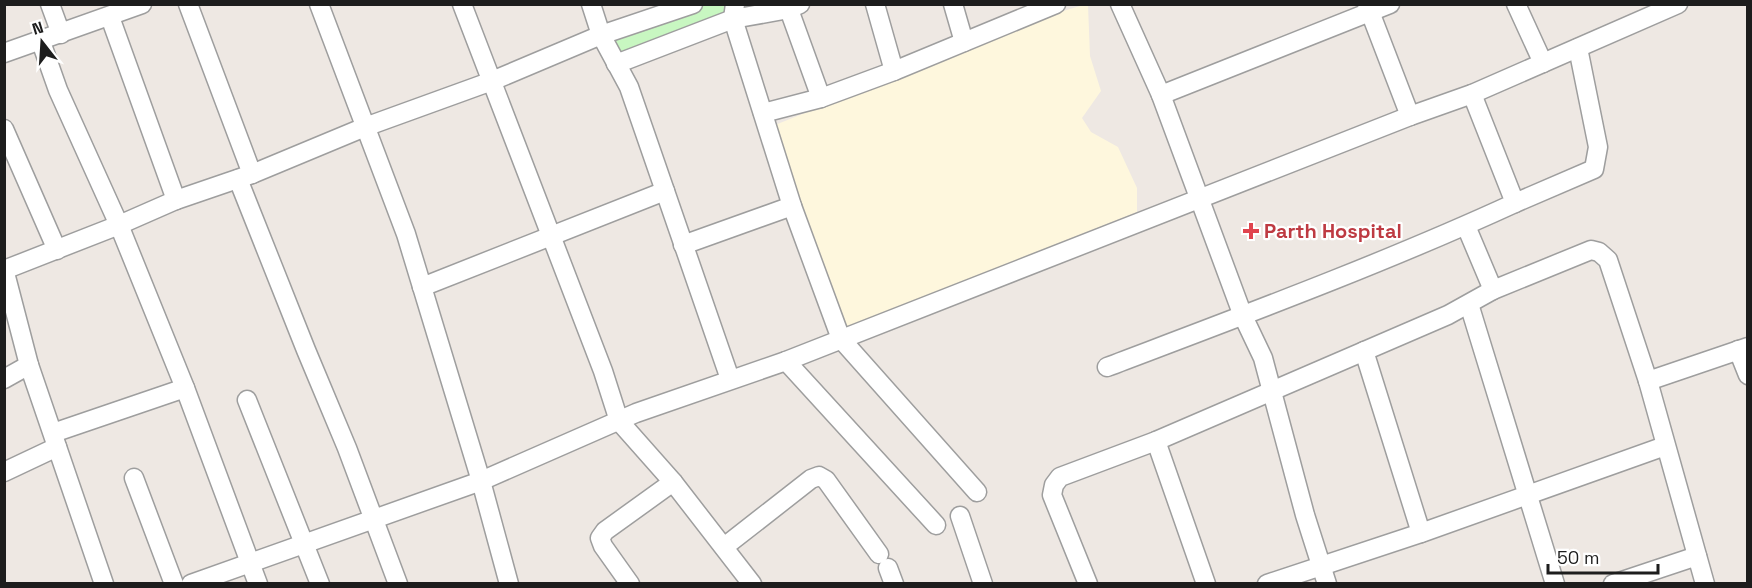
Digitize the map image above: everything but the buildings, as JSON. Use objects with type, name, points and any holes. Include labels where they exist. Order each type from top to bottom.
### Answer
[{"type":"street","points":[[50,4],[62,34]]},
{"type":"street","points":[[4,53],[142,4]]},
{"type":"street","points":[[188,4],[306,350],[347,448],[398,584]]},
{"type":"street","points":[[319,4],[406,234],[481,481],[509,584]]},
{"type":"street","points":[[462,4],[603,371],[619,421],[674,482],[752,584]]},
{"type":"street","points":[[591,4],[601,35],[629,87],[730,379]]},
{"type":"street","points":[[104,584],[29,365],[5,270],[176,200],[245,176],[365,127],[492,81],[601,35],[693,4]]},
{"type":"street","points":[[875,4],[894,71]]},
{"type":"street","points":[[953,4],[964,42]]},
{"type":"street","points":[[1120,4],[1161,95],[1243,316],[1263,358],[1324,575]]},
{"type":"street","points":[[1161,95],[1369,9],[1390,4]]},
{"type":"street","points":[[1516,4],[1544,63]]},
{"type":"street","points":[[191,584],[481,481],[619,421],[730,379],[786,361],[1410,116],[1472,94],[1678,4]]},
{"type":"street","points":[[616,64],[734,12],[792,6],[821,98]]},
{"type":"street","points":[[763,114],[821,98],[894,71],[1044,6]]},
{"type":"street","points":[[1369,9],[1410,116]]},
{"type":"street","points":[[734,12],[792,206],[841,339],[977,492]]},
{"type":"street","points":[[110,16],[176,200]]},
{"type":"street","points":[[40,39],[58,90],[119,225],[185,388],[258,584]]},
{"type":"street","points":[[1107,367],[1243,316],[1466,226],[1594,169],[1598,147],[1578,48]]},
{"type":"street","points":[[1472,94],[1515,203]]},
{"type":"street","points":[[4,129],[57,250]]},
{"type":"street","points":[[422,287],[665,191]]},
{"type":"street","points":[[683,245],[792,206]]},
{"type":"street","points":[[1466,226],[1493,290]]},
{"type":"street","points":[[1089,584],[1052,495],[1054,485],[1060,477],[1156,441],[1469,304],[1493,290],[1591,250],[1599,252],[1608,260],[1648,381],[1705,584]]},
{"type":"street","points":[[1469,304],[1555,584]]},
{"type":"street","points":[[1648,381],[1743,349],[1748,375]]},
{"type":"street","points":[[1364,351],[1421,533]]},
{"type":"street","points":[[786,361],[936,525]]},
{"type":"street","points":[[4,379],[29,365]]},
{"type":"street","points":[[4,472],[55,440],[185,388]]},
{"type":"street","points":[[247,400],[320,584]]},
{"type":"street","points":[[1156,441],[1206,584]]},
{"type":"street","points":[[1267,584],[1324,575],[1421,533],[1665,446]]},
{"type":"street","points":[[724,547],[811,479],[819,476],[826,480],[887,569]]},
{"type":"street","points":[[134,478],[174,584]]},
{"type":"street","points":[[630,584],[603,546],[600,538],[605,531],[674,482]]},
{"type":"street","points":[[960,516],[983,584]]},
{"type":"street","points":[[1613,584],[1697,556]]},
{"type":"shaded area","points":[[1088,5],[1090,56],[1101,91],[1082,118],[1091,132],[1118,147],[1137,188],[1137,212],[845,328],[770,127],[1047,16]]},
{"type":"green space","points":[[693,5],[731,5],[733,19],[616,64],[610,32]]},
{"type":"place","name":"Parth Hospital","points":[[1251,231]]}]
